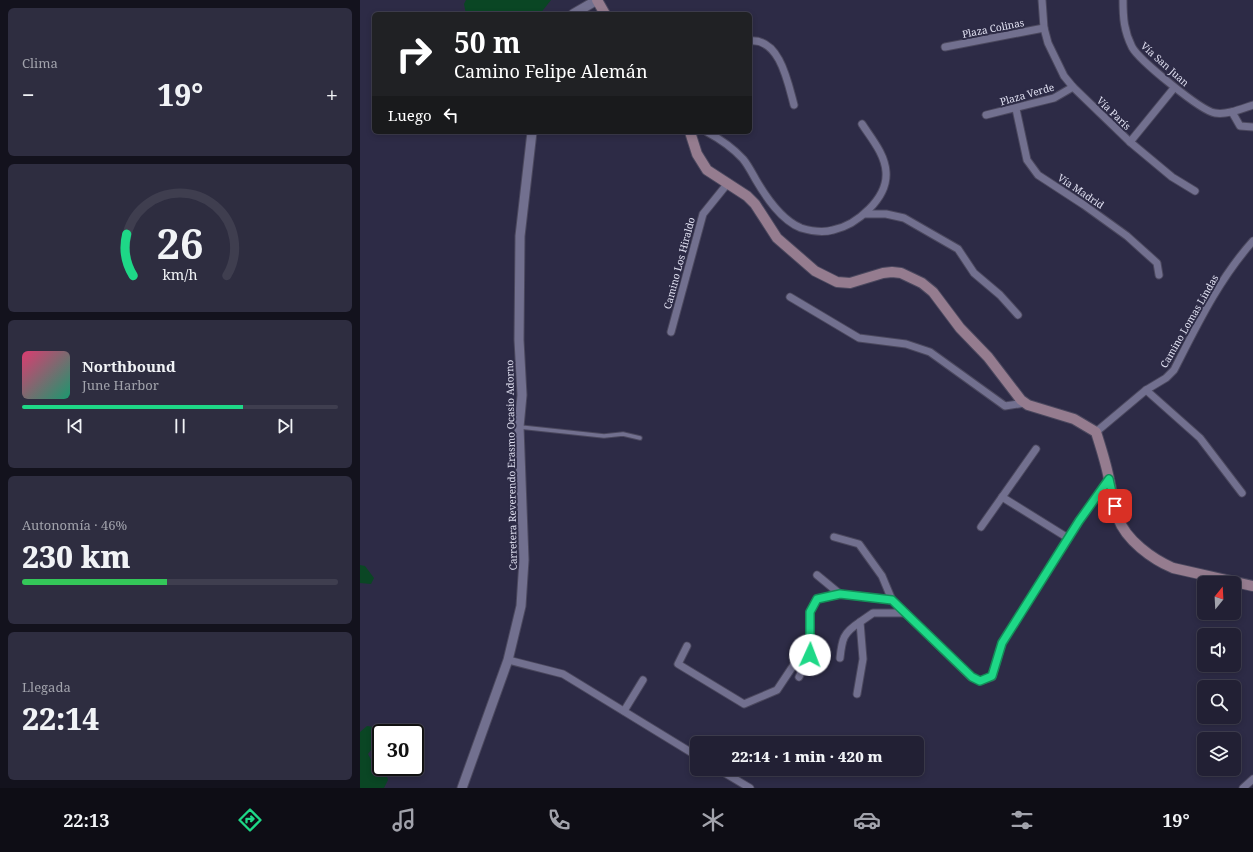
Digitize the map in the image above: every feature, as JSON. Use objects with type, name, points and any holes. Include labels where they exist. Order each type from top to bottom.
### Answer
[{"type":"main road","points":[[598,0],[604,12]]},
{"type":"main road","points":[[691,134],[697,154],[707,170],[747,196],[755,204],[777,238],[815,272],[827,279],[837,282],[850,283],[883,273],[901,273],[922,283],[933,292],[960,328],[988,357],[1020,400],[1074,419],[1096,432],[1118,518],[1124,529],[1140,548],[1162,563],[1173,568],[1253,586]]},
{"type":"street","points":[[577,12],[598,0]]},
{"type":"street","name":"Vía París","points":[[1042,0],[1044,28],[1048,43],[1064,76],[1073,87],[1130,142],[1172,177],[1195,191]]},
{"type":"street","name":"Vía San Juan","points":[[1123,0],[1123,26],[1133,49],[1174,88],[1214,113],[1232,112],[1253,105]]},
{"type":"street","name":"Plaza Colinas","points":[[945,47],[1044,28]]},
{"type":"street","points":[[752,41],[758,40],[771,48],[778,58],[794,105]]},
{"type":"street","name":"Plaza Verde","points":[[986,115],[1016,109],[1054,98],[1073,87]]},
{"type":"street","points":[[1130,142],[1174,88]]},
{"type":"street","name":"Vía Madrid","points":[[1016,109],[1026,160],[1038,175],[1084,205],[1127,236],[1157,263],[1159,275]]},
{"type":"street","points":[[1232,112],[1240,126],[1253,127]]},
{"type":"street","points":[[710,134],[730,147],[744,160],[760,186],[781,215],[799,227],[818,232],[834,230],[865,214],[885,189],[886,173],[884,160],[862,124]]},
{"type":"street","name":"Carretera Reverendo Erasmo Ocasio Adorno","points":[[462,788],[508,660],[521,606],[524,560],[519,427],[522,395],[519,340],[520,236],[532,134]]},
{"type":"street","name":"Camino Los Hiraldo","points":[[671,332],[703,214],[728,183]]},
{"type":"street","points":[[865,214],[886,214],[904,218],[958,249],[974,273],[1000,295],[1018,315]]},
{"type":"street","name":"Camino Lomas Lindas","points":[[1096,432],[1146,390],[1166,378],[1174,370],[1206,308],[1222,282],[1253,242]]},
{"type":"street","points":[[790,297],[859,338],[906,344],[930,352],[1005,406],[1025,403]]},
{"type":"street","points":[[1146,390],[1200,438],[1242,493]]},
{"type":"street","points":[[981,527],[1036,449]]},
{"type":"street","points":[[834,537],[859,544],[882,576],[892,600],[972,677],[980,681],[987,680],[992,676],[1002,643],[1068,538],[1109,479]]},
{"type":"street","points":[[1002,497],[1068,538]]},
{"type":"street","points":[[817,575],[840,594]]},
{"type":"street","points":[[799,677],[810,655],[810,612],[817,599],[840,594],[892,600]]},
{"type":"street","points":[[840,658],[842,641],[848,629],[874,613],[906,613]]},
{"type":"street","points":[[857,694],[863,658],[860,622]]},
{"type":"street","points":[[687,646],[678,664],[744,704],[776,690],[811,639]]},
{"type":"street","points":[[508,660],[563,674],[690,752]]},
{"type":"street","points":[[624,711],[643,680]]},
{"type":"street","points":[[730,776],[750,788]]},
{"type":"street","points":[[1243,788],[1253,779]]},
{"type":"lane","points":[[519,427],[604,436],[623,434],[640,438]]},
{"type":"green space","points":[[466,0],[551,0],[542,12],[466,12],[464,4]]},
{"type":"green space","points":[[360,565],[365,566],[374,578],[371,584],[360,583]]},
{"type":"green space","points":[[367,726],[372,727],[372,749],[368,754],[372,761],[372,776],[387,776],[388,780],[384,788],[360,788],[360,732]]},
{"type":"route","points":[[810,655],[810,612],[817,599],[840,594],[853,594],[892,600],[972,677],[980,681],[987,680],[992,676],[1002,643],[1079,521],[1109,479],[1115,506]]}]
